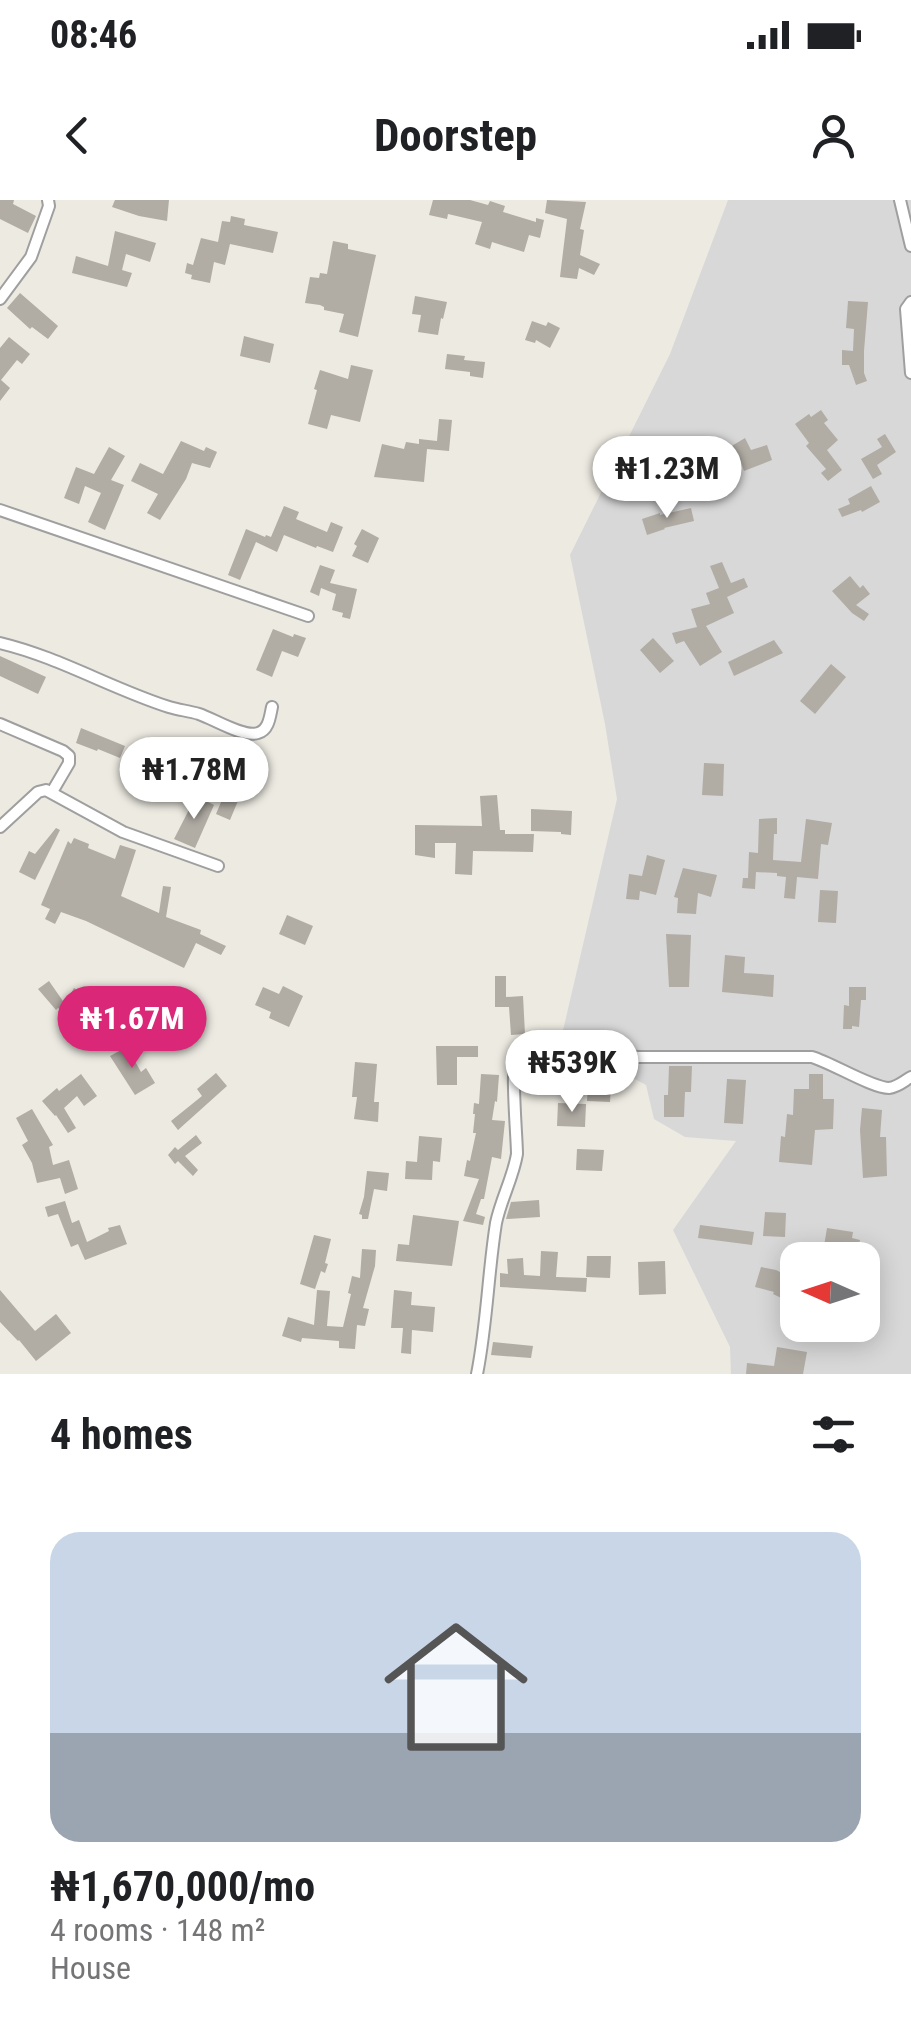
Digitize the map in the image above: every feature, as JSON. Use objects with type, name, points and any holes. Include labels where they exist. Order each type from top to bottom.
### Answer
[{"type":"street","points":[[0,299],[31,257],[50,206],[48,200]]},
{"type":"street","points":[[900,200],[911,246]]},
{"type":"street","points":[[911,302],[906,309],[911,372]]},
{"type":"street","points":[[0,510],[308,616]]},
{"type":"street","points":[[0,643],[168,707],[253,734],[261,733],[267,726],[272,707]]},
{"type":"street","points":[[0,724],[69,756],[52,792]]},
{"type":"street","points":[[0,827],[38,792],[46,790],[122,832],[218,866]]},
{"type":"street","points":[[477,1374],[496,1226],[517,1154],[514,1069],[519,1051],[532,1046],[638,1057],[812,1057],[879,1086],[896,1086],[911,1076]]},
{"type":"shaded area","points":[[728,200],[911,200],[911,1374],[731,1374],[730,1347],[673,1230],[736,1141],[685,1137],[654,1119],[646,1085],[561,1039],[617,799],[570,555],[670,354]]},
{"type":"building","points":[[0,200],[14,200],[13,204],[36,216],[28,233],[0,219]]},
{"type":"building","points":[[115,200],[169,200],[167,221],[112,207]]},
{"type":"building","points":[[433,200],[470,200],[488,205],[490,201],[505,206],[503,212],[536,222],[536,218],[544,220],[540,238],[529,235],[524,252],[492,242],[490,249],[475,244],[482,222],[448,214],[447,219],[429,215]]},
{"type":"building","points":[[547,200],[586,202],[580,255],[600,264],[594,275],[579,268],[577,279],[560,277],[567,219],[545,213]]},
{"type":"building","points":[[231,216],[245,219],[244,225],[278,232],[273,253],[230,244],[225,265],[214,262],[210,283],[191,279],[192,275],[185,273],[187,263],[193,265],[201,238],[218,242],[222,221],[230,222]]},
{"type":"building","points":[[115,231],[156,243],[150,262],[126,254],[122,270],[132,273],[127,287],[72,273],[76,256],[108,266]]},
{"type":"building","points":[[333,241],[376,255],[358,337],[339,332],[344,314],[305,303],[310,277],[327,274]]},
{"type":"building","points":[[20,293],[58,326],[48,339],[7,308]]},
{"type":"building","points":[[415,296],[447,302],[438,335],[418,332],[421,315],[412,314]]},
{"type":"building","points":[[848,301],[868,302],[864,351],[867,381],[856,385],[849,365],[842,365],[842,350],[853,351],[854,329],[846,328]]},
{"type":"building","points":[[532,321],[560,328],[550,348],[536,340],[525,340]]},
{"type":"building","points":[[244,336],[274,344],[270,363],[240,356]]},
{"type":"building","points":[[9,337],[30,354],[22,364],[17,360],[1,380],[10,388],[0,401],[0,348]]},
{"type":"building","points":[[447,354],[485,362],[483,378],[445,369]]},
{"type":"building","points":[[351,365],[373,370],[360,422],[331,415],[327,429],[308,424],[320,370],[348,379]]},
{"type":"building","points":[[821,410],[828,420],[824,423],[838,440],[827,450],[842,470],[828,481],[821,473],[826,469],[806,446],[809,443],[795,424]]},
{"type":"building","points":[[439,419],[452,420],[449,451],[427,449],[424,482],[374,477],[382,444],[404,449],[406,442],[437,441]]},
{"type":"building","points":[[885,434],[896,452],[877,465],[882,474],[873,479],[861,459],[882,447],[877,439]]},
{"type":"building","points":[[745,438],[751,450],[767,445],[772,460],[744,471],[738,453],[734,455],[730,447]]},
{"type":"building","points":[[181,441],[217,452],[210,468],[192,463],[160,520],[147,513],[158,494],[131,481],[140,463],[163,474]]},
{"type":"building","points":[[109,447],[125,456],[111,480],[124,485],[105,530],[88,522],[101,493],[85,486],[79,504],[64,498],[76,467],[94,474]]},
{"type":"building","points":[[871,486],[880,502],[842,517],[838,509]]},
{"type":"building","points":[[284,506],[299,512],[296,519],[327,532],[331,522],[343,527],[333,552],[284,535],[277,552],[256,542],[240,580],[228,575],[246,529],[271,537]]},
{"type":"building","points":[[691,508],[694,521],[647,535],[642,519]]},
{"type":"building","points":[[362,529],[379,538],[368,563],[352,556]]},
{"type":"building","points":[[722,562],[731,583],[744,578],[748,587],[727,597],[734,613],[706,626],[722,652],[700,666],[684,641],[676,644],[672,633],[697,627],[691,609],[710,604],[706,593],[719,588],[710,566]]},
{"type":"building","points":[[320,565],[335,570],[330,583],[357,589],[350,619],[332,610],[336,594],[321,588],[319,596],[310,592]]},
{"type":"building","points":[[850,576],[870,594],[856,605],[869,614],[864,621],[832,591]]},
{"type":"building","points":[[273,629],[306,638],[298,657],[282,651],[272,677],[256,670]]},
{"type":"building","points":[[653,638],[674,661],[660,673],[640,650]]},
{"type":"building","points":[[774,640],[783,653],[734,676],[728,662]]},
{"type":"building","points":[[0,656],[46,677],[38,694],[0,676]]},
{"type":"building","points":[[831,664],[846,677],[815,714],[800,701]]},
{"type":"building","points":[[81,728],[125,746],[120,758],[76,743]]},
{"type":"building","points":[[241,755],[264,764],[259,776],[250,772],[230,820],[216,814]]},
{"type":"building","points":[[704,763],[724,764],[723,796],[702,795]]},
{"type":"building","points":[[497,795],[500,830],[505,830],[505,834],[534,834],[533,852],[473,851],[472,875],[455,874],[456,843],[435,843],[435,858],[415,855],[415,825],[482,826],[480,796]]},
{"type":"building","points":[[196,796],[214,805],[195,848],[174,839]]},
{"type":"building","points":[[531,809],[572,811],[571,835],[531,831]]},
{"type":"building","points":[[777,818],[773,860],[801,862],[806,819],[832,823],[828,845],[821,844],[818,879],[797,877],[795,899],[784,898],[786,877],[777,873],[756,872],[755,889],[742,888],[743,878],[748,878],[749,852],[758,853],[759,819]]},
{"type":"building","points":[[56,828],[60,830],[35,880],[19,872],[29,851],[35,854]]},
{"type":"building","points":[[74,838],[115,859],[120,845],[136,850],[121,896],[159,913],[163,886],[171,887],[166,917],[201,930],[200,934],[226,946],[221,955],[196,943],[184,968],[61,912],[55,924],[45,919],[50,909],[41,905],[68,841],[71,844]]},
{"type":"building","points":[[647,855],[665,860],[656,895],[640,891],[639,900],[626,899],[629,874],[642,876]]},
{"type":"building","points":[[683,868],[717,875],[711,897],[698,893],[696,914],[677,913],[678,898],[674,897]]},
{"type":"building","points":[[820,890],[838,891],[836,923],[818,922]]},
{"type":"building","points":[[287,915],[313,926],[305,945],[279,934]]},
{"type":"building","points":[[666,934],[691,935],[689,987],[669,987]]},
{"type":"building","points":[[725,955],[745,957],[744,973],[774,975],[773,997],[722,992]]},
{"type":"building","points":[[495,976],[506,976],[506,997],[523,996],[525,1034],[511,1035],[509,1007],[495,1007]]},
{"type":"building","points":[[49,981],[65,1004],[74,988],[88,997],[81,1008],[91,1015],[85,1025],[56,1010],[38,989]]},
{"type":"building","points":[[283,986],[303,996],[289,1027],[269,1018],[271,1012],[255,1005],[263,987],[279,994]]},
{"type":"building","points":[[849,987],[866,987],[866,1000],[861,1000],[859,1027],[843,1029],[844,1005],[849,1006]]},
{"type":"building","points":[[436,1046],[478,1046],[478,1057],[457,1057],[457,1085],[437,1085]]},
{"type":"building","points":[[127,1047],[141,1072],[146,1068],[155,1083],[135,1095],[110,1056]]},
{"type":"building","points":[[355,1062],[377,1064],[374,1102],[379,1102],[378,1122],[354,1119]]},
{"type":"building","points":[[669,1066],[692,1066],[691,1092],[685,1092],[684,1117],[664,1117]]},
{"type":"building","points":[[589,1069],[612,1070],[610,1102],[587,1101]]},
{"type":"building","points":[[216,1073],[227,1086],[178,1130],[171,1121],[202,1096],[197,1089]]},
{"type":"building","points":[[81,1074],[97,1096],[84,1106],[77,1096],[64,1108],[76,1128],[68,1133],[42,1101]]},
{"type":"building","points":[[481,1074],[499,1075],[492,1120],[505,1121],[501,1159],[492,1157],[484,1199],[476,1214],[485,1217],[483,1225],[463,1221],[479,1179],[464,1176],[476,1133],[473,1114],[474,1103],[479,1104]]},
{"type":"building","points":[[809,1074],[823,1074],[823,1099],[834,1099],[833,1129],[815,1130],[812,1165],[779,1162],[787,1114],[793,1115],[794,1089],[809,1089]]},
{"type":"building","points":[[727,1079],[746,1080],[743,1124],[724,1123]]},
{"type":"building","points":[[558,1103],[586,1104],[585,1127],[557,1126]]},
{"type":"building","points":[[862,1108],[882,1110],[880,1137],[886,1137],[887,1176],[863,1178]]},
{"type":"building","points":[[32,1109],[53,1145],[49,1147],[53,1165],[69,1160],[78,1189],[65,1194],[60,1178],[37,1183],[22,1145],[28,1141],[16,1118]]},
{"type":"building","points":[[196,1135],[202,1143],[185,1156],[198,1170],[193,1176],[168,1155]]},
{"type":"building","points":[[419,1136],[442,1138],[440,1162],[433,1161],[432,1180],[405,1179],[406,1161],[417,1162]]},
{"type":"building","points":[[577,1149],[604,1150],[602,1171],[576,1170]]},
{"type":"building","points":[[367,1171],[389,1173],[387,1191],[374,1189],[368,1219],[362,1219],[359,1214]]},
{"type":"building","points":[[539,1200],[540,1217],[506,1219],[511,1202]]},
{"type":"building","points":[[65,1201],[72,1223],[79,1220],[87,1242],[120,1225],[127,1244],[85,1260],[78,1244],[71,1247],[58,1214],[48,1217],[45,1207]]},
{"type":"building","points":[[765,1212],[786,1213],[785,1237],[763,1236]]},
{"type":"building","points":[[413,1215],[459,1221],[452,1266],[396,1261],[398,1244],[409,1245]]},
{"type":"building","points":[[700,1225],[754,1232],[752,1245],[698,1238]]},
{"type":"building","points":[[827,1228],[853,1232],[852,1238],[860,1240],[860,1242],[825,1242]]},
{"type":"building","points":[[314,1235],[331,1239],[325,1263],[328,1264],[315,1289],[300,1284]]},
{"type":"building","points":[[362,1249],[376,1250],[375,1266],[363,1308],[369,1309],[365,1326],[357,1325],[355,1349],[339,1348],[339,1341],[302,1338],[301,1342],[282,1336],[288,1317],[314,1325],[317,1290],[330,1291],[327,1326],[343,1327],[352,1276],[360,1278]]},
{"type":"building","points":[[541,1251],[558,1252],[556,1277],[587,1278],[586,1292],[500,1287],[500,1273],[508,1274],[507,1259],[523,1258],[524,1275],[540,1276]]},
{"type":"building","points":[[587,1256],[611,1256],[610,1278],[586,1277]]},
{"type":"building","points":[[665,1261],[666,1294],[639,1295],[638,1262]]},
{"type":"building","points":[[761,1267],[780,1272],[780,1297],[755,1287]]},
{"type":"building","points":[[0,1290],[35,1331],[56,1314],[71,1333],[36,1361],[0,1322]]},
{"type":"building","points":[[394,1290],[412,1292],[411,1305],[435,1307],[433,1332],[412,1330],[411,1354],[401,1353],[403,1328],[391,1328]]},
{"type":"building","points":[[493,1342],[533,1346],[531,1358],[491,1355]]},
{"type":"building","points":[[777,1347],[807,1352],[803,1374],[746,1374],[747,1363],[774,1366]]}]
